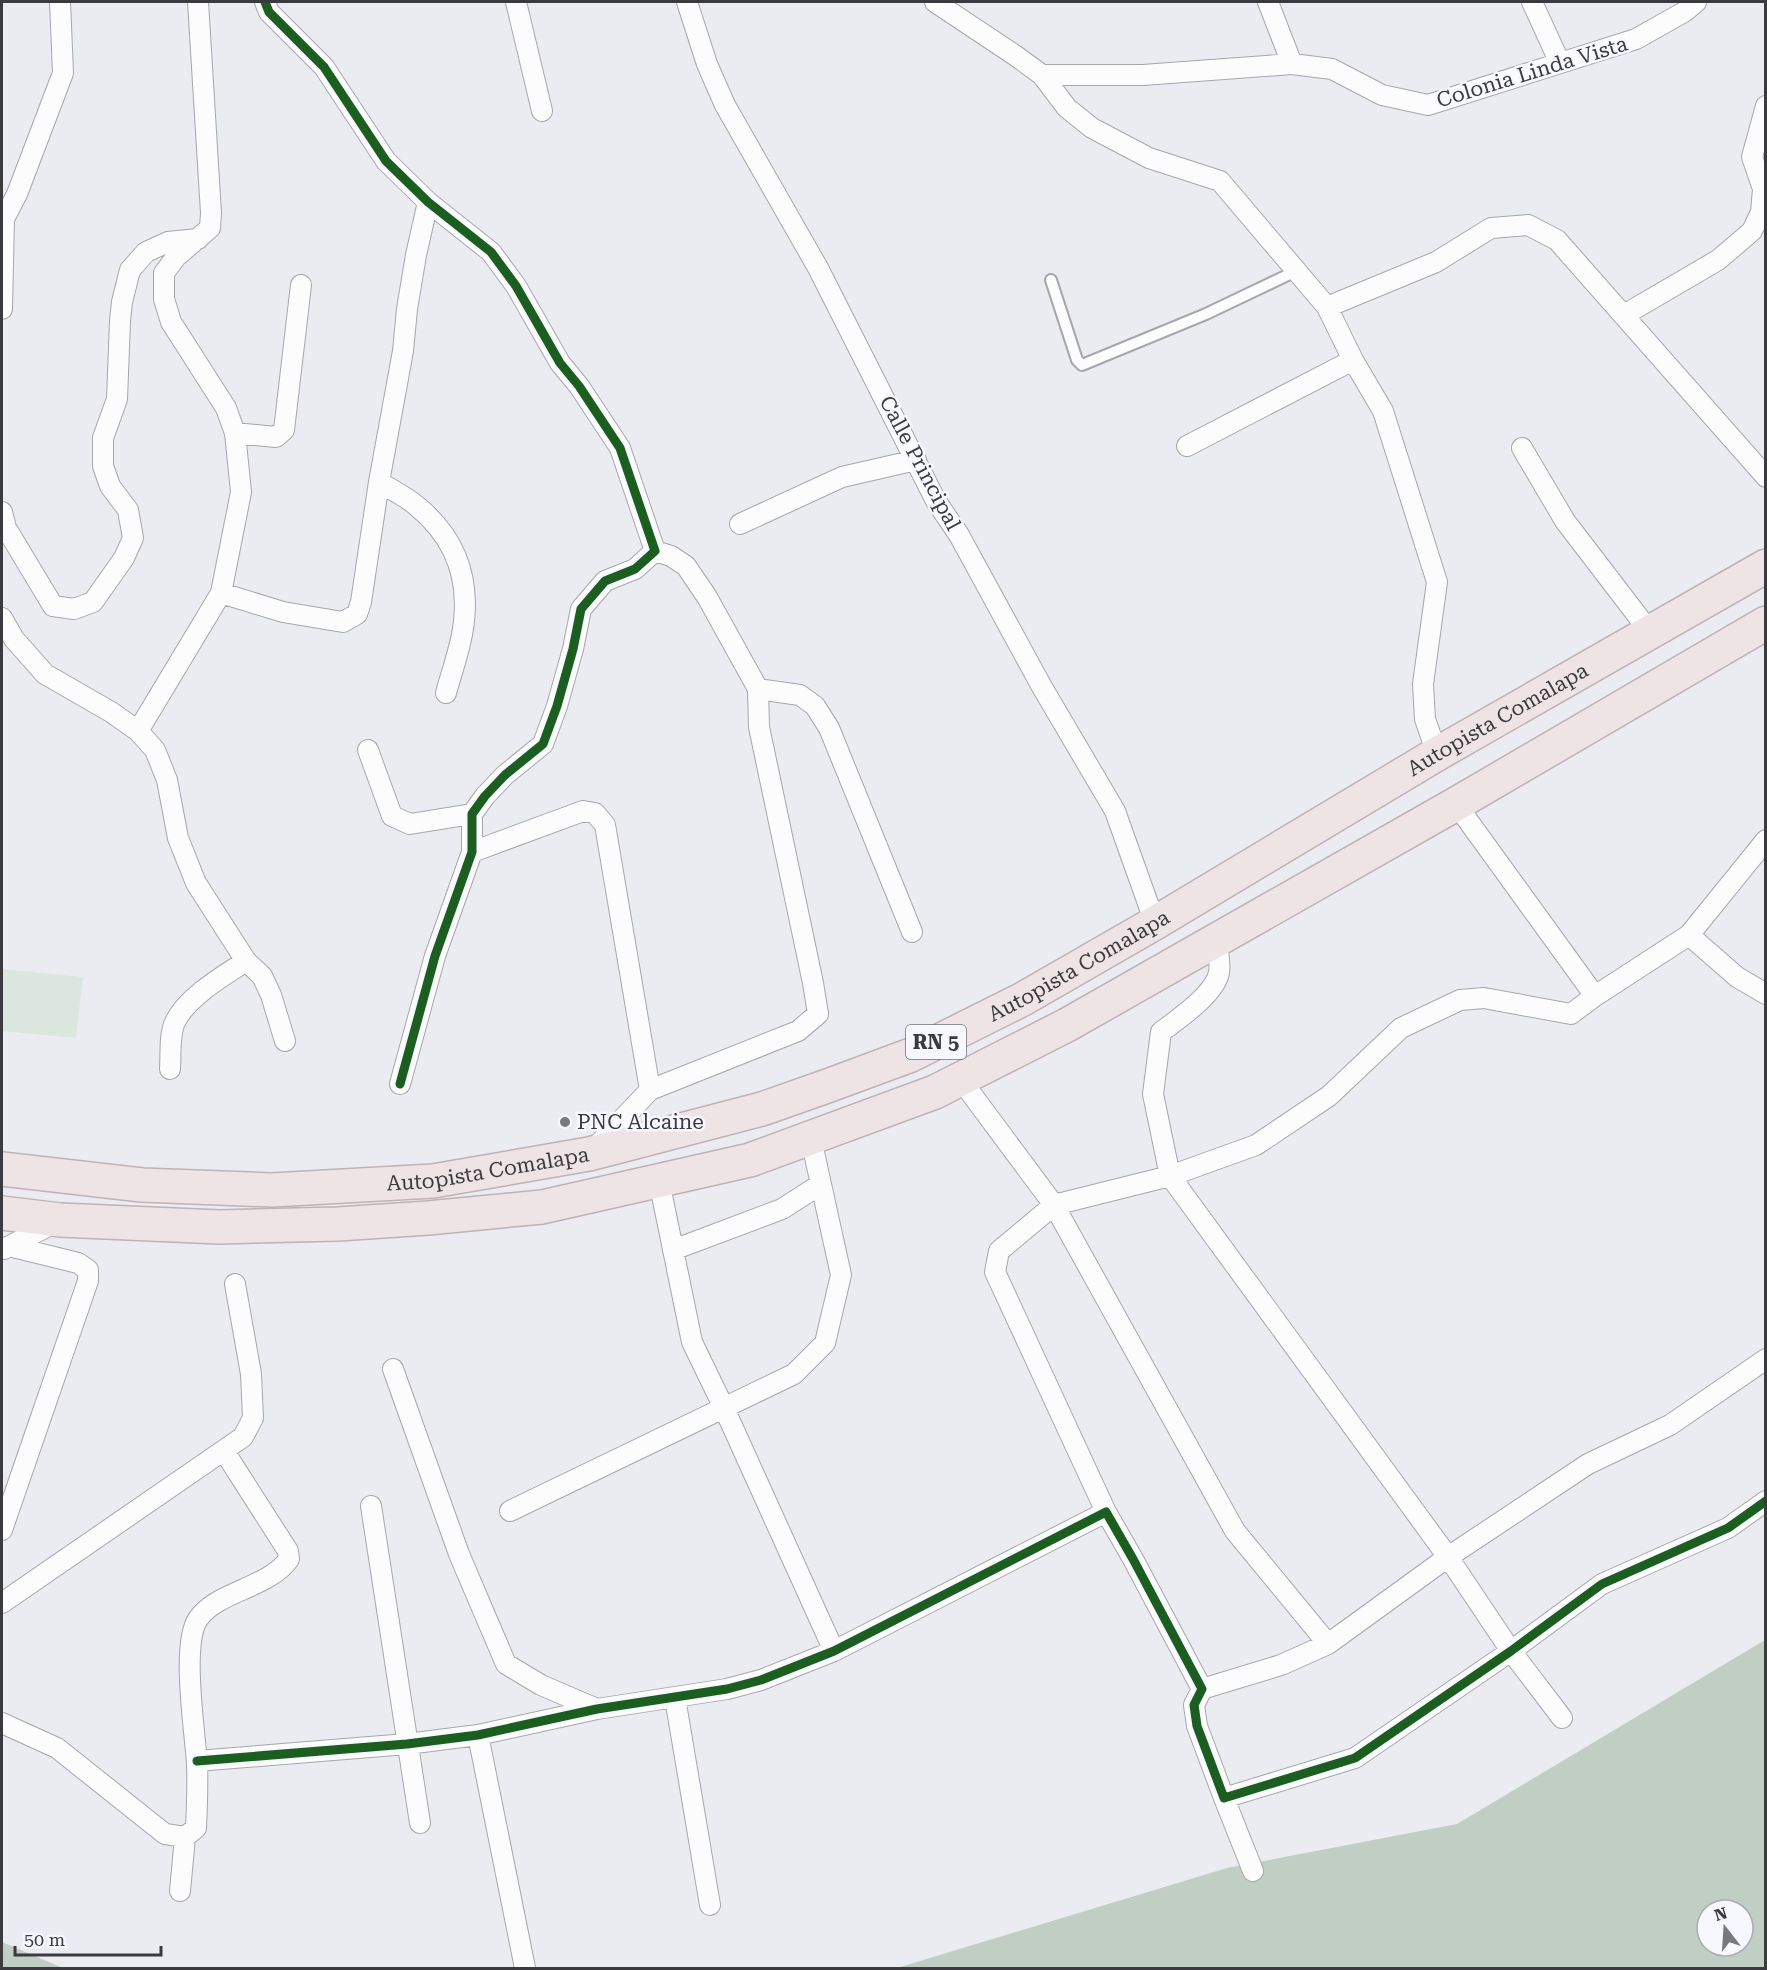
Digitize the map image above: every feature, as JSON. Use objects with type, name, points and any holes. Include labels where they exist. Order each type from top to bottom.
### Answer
[{"type":"highway","name":"Autopista Comalapa","points":[[2,1169],[142,1185],[272,1190],[433,1181],[589,1154],[762,1109],[830,1086],[911,1055],[1023,999],[1155,923],[1437,754],[1766,566]]},
{"type":"highway","name":"Autopista Comalapa","points":[[2,1213],[60,1220],[219,1227],[338,1224],[428,1218],[542,1207],[750,1160],[935,1092],[1067,1025],[1455,804],[1766,623]]},
{"type":"street","points":[[2,309],[3,216],[17,194],[63,73],[60,2]]},
{"type":"street","points":[[138,731],[221,593],[241,492],[235,433],[226,408],[171,322],[164,299],[164,273],[176,256],[210,228],[198,2]]},
{"type":"street","points":[[264,2],[269,12],[324,67],[386,161],[428,202],[491,252],[516,286],[560,363],[579,386],[620,448],[655,550],[686,566],[707,597],[758,689],[759,727],[818,1014],[798,1031],[650,1090],[589,1154]]},
{"type":"street","points":[[516,2],[542,111]]},
{"type":"street","name":"Calle Principal","points":[[687,2],[707,64],[725,105],[818,268],[936,501],[959,535],[1042,687],[1115,811],[1155,923]]},
{"type":"street","points":[[935,2],[1042,75],[1067,108],[1092,128],[1149,158],[1220,181],[1327,308],[1353,360],[1383,411],[1437,582],[1423,684],[1425,719],[1437,754]]},
{"type":"street","points":[[1268,2],[1292,64]]},
{"type":"street","points":[[1532,2],[1560,63]]},
{"type":"street","name":"Colonia Linda Vista","points":[[1042,75],[1143,75],[1292,64],[1332,69],[1383,95],[1428,105],[1636,39],[1687,5]]},
{"type":"street","points":[[1623,315],[1759,236],[1763,189],[1752,156],[1766,106]]},
{"type":"street","points":[[221,593],[283,612],[343,622],[357,614],[362,602],[379,482],[404,351],[407,309],[428,202]]},
{"type":"street","points":[[1327,308],[1436,262],[1491,228],[1528,225],[1557,240],[1766,477]]},
{"type":"street","points":[[2,512],[6,528],[53,606],[74,609],[93,602],[124,558],[133,538],[128,510],[110,486],[103,466],[103,438],[117,399],[120,321],[130,270],[146,252],[168,242],[199,239]]},
{"type":"street","points":[[235,433],[276,437],[284,430],[301,285]]},
{"type":"street","points":[[1187,446],[1353,360]]},
{"type":"street","points":[[1522,447],[1564,521],[1650,632]]},
{"type":"street","points":[[740,524],[842,477],[916,460]]},
{"type":"street","points":[[379,482],[417,506],[441,529],[459,561],[465,589],[464,622],[446,693]]},
{"type":"street","points":[[400,1084],[435,956],[472,852],[472,814],[484,796],[505,775],[543,744],[557,706],[573,649],[581,609],[605,580],[635,569],[655,550]]},
{"type":"street","points":[[2,618],[14,639],[45,674],[111,712],[138,731],[155,750],[167,780],[178,838],[196,883],[246,961],[262,976],[271,995],[285,1041]]},
{"type":"street","points":[[758,689],[800,695],[815,706],[830,728],[912,932]]},
{"type":"street","points":[[368,750],[392,816],[410,824],[472,814]]},
{"type":"street","points":[[1455,804],[1595,996]]},
{"type":"street","points":[[472,852],[583,811],[596,813],[605,825],[650,1090]]},
{"type":"street","points":[[1202,1689],[1106,1512],[995,1272],[999,1251],[1054,1205],[1170,1176],[1256,1145],[1329,1096],[1401,1028],[1460,1000],[1484,998],[1572,1014],[1595,996],[1689,935],[1766,840]]},
{"type":"street","points":[[1689,935],[1737,977],[1766,994]]},
{"type":"street","points":[[1217,940],[1219,972],[1210,991],[1161,1032],[1153,1094],[1170,1176],[1448,1557],[1510,1651],[1562,1718]]},
{"type":"street","points":[[170,1069],[175,1023],[186,1007],[207,987],[246,961]]},
{"type":"street","points":[[961,1080],[1054,1205],[1235,1531],[1328,1644]]},
{"type":"street","points":[[510,1511],[794,1374],[825,1343],[841,1275],[811,1139]]},
{"type":"street","points":[[659,1182],[692,1342],[834,1651]]},
{"type":"street","points":[[673,1250],[782,1209],[821,1184]]},
{"type":"street","points":[[5,1249],[60,1220]]},
{"type":"street","points":[[2,1530],[88,1281],[88,1270],[78,1263],[5,1249]]},
{"type":"street","points":[[2,1603],[243,1437],[253,1418],[251,1374],[235,1284]]},
{"type":"street","points":[[1253,1871],[1197,1726],[1194,1705],[1202,1689],[1281,1665],[1328,1644],[1448,1557],[1588,1464],[1670,1425],[1766,1359]]},
{"type":"street","points":[[393,1369],[459,1554],[506,1664],[541,1685],[597,1709]]},
{"type":"street","points":[[180,1892],[185,1837],[196,1828],[198,1786],[190,1679],[191,1634],[198,1618],[213,1605],[271,1575],[285,1566],[289,1559],[288,1551],[224,1451]]},
{"type":"street","points":[[1224,1798],[1355,1758],[1602,1584],[1728,1528],[1766,1501]]},
{"type":"street","points":[[371,1506],[420,1823]]},
{"type":"street","points":[[197,1761],[407,1744],[478,1735],[597,1709],[728,1689],[761,1680],[834,1651],[1106,1512]]},
{"type":"street","points":[[675,1698],[710,1905]]},
{"type":"street","points":[[2,1723],[57,1748],[165,1834],[185,1837]]},
{"type":"street","points":[[478,1735],[525,1968]]},
{"type":"lane","points":[[1051,280],[1077,360],[1082,365],[1206,314],[1296,271]]},
{"type":"shaded area","points":[[2,969],[83,977],[76,1038],[2,1031]]},
{"type":"shaded area","points":[[1765,1640],[1765,1968],[897,1968],[1227,1868],[1457,1824]]},
{"type":"shaded area","points":[[2,1942],[63,1968],[2,1968]]},
{"type":"cycle path","points":[[265,2],[269,12],[324,67],[386,161],[428,202],[491,252],[516,286],[560,363],[579,386],[620,448],[655,551],[635,569],[605,581],[581,609],[573,649],[557,706],[543,744],[505,775],[472,814],[472,852],[435,956],[400,1084]]},
{"type":"cycle path","points":[[197,1761],[407,1744],[478,1735],[597,1709],[727,1689],[761,1680],[834,1651],[1106,1512],[1202,1689],[1194,1705],[1197,1726],[1224,1798],[1355,1758],[1511,1651],[1602,1584],[1728,1528],[1766,1501]]},
{"type":"place","name":"PNC Alcaine","points":[[565,1122]]}]
